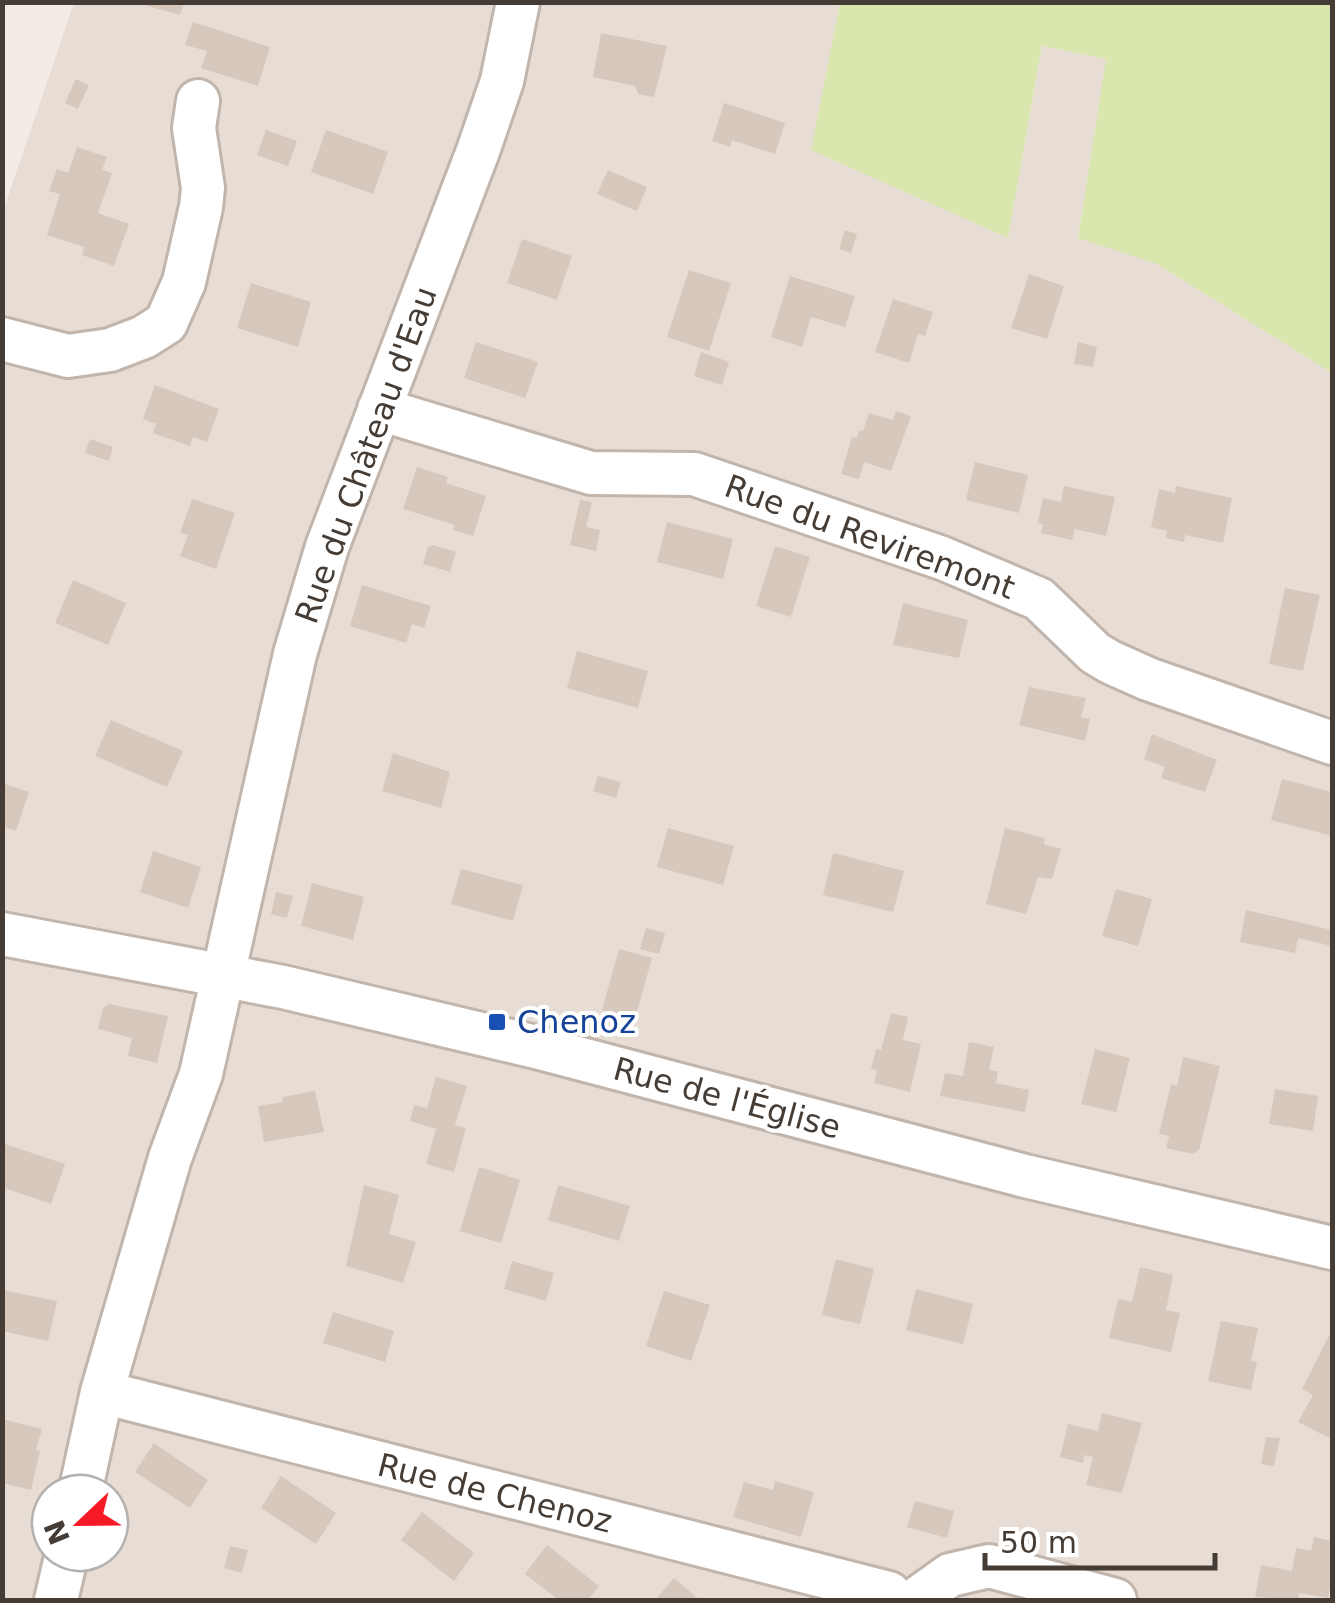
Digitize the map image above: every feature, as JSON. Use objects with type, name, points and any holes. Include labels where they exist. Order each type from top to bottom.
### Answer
[{"type":"street","name":"Rue du Château d'Eau","points":[[225,974],[295,654],[326,547],[502,82],[518,2]]},
{"type":"street","points":[[2,339],[68,356],[110,350],[144,337],[166,323],[184,282],[201,207],[203,188],[194,128],[198,101]]},
{"type":"street","name":"Rue du Reviremont","points":[[379,409],[591,473],[694,474],[942,558],[1039,599],[1094,653],[1110,662],[1332,744]]},
{"type":"street","name":"Rue de l'Église","points":[[2,934],[225,974],[555,1052],[1135,1204],[1332,1248]]},
{"type":"street","points":[[84,1473],[102,1392],[170,1158],[201,1074],[225,974]]},
{"type":"street","name":"Rue de Chenoz","points":[[102,1392],[902,1597]]},
{"type":"street","points":[[902,1597],[950,1575],[989,1566],[1114,1600]]},
{"type":"street","points":[[56,1600],[62,1573]]},
{"type":"shaded area","points":[[74,3],[840,3],[812,150],[1008,237],[1042,46],[1107,59],[1078,237],[1157,264],[1332,373],[1332,1600],[3,1600],[2,214]]},
{"type":"green space","points":[[840,3],[1332,3],[1332,373],[1157,264],[1078,238],[1106,59],[1042,46],[1008,238],[811,150]]},
{"type":"building","points":[[137,2],[184,2],[180,15],[137,3]]},
{"type":"building","points":[[193,22],[270,47],[258,86],[201,68],[207,51],[185,45]]},
{"type":"building","points":[[601,33],[667,46],[654,97],[638,94],[635,86],[593,77]]},
{"type":"building","points":[[76,79],[89,85],[78,109],[65,103]]},
{"type":"building","points":[[724,103],[785,123],[775,154],[732,140],[730,147],[712,141]]},
{"type":"building","points":[[266,130],[297,141],[288,166],[257,155]]},
{"type":"building","points":[[326,130],[388,152],[373,194],[311,172]]},
{"type":"building","points":[[77,147],[107,157],[102,170],[112,173],[98,213],[129,224],[114,266],[82,255],[84,247],[47,235],[60,194],[49,191],[57,169],[68,173]]},
{"type":"building","points":[[608,170],[647,187],[637,211],[597,194]]},
{"type":"building","points":[[845,230],[857,234],[851,253],[839,249]]},
{"type":"building","points":[[522,239],[572,256],[557,300],[507,283]]},
{"type":"building","points":[[689,270],[731,283],[709,351],[667,337]]},
{"type":"building","points":[[1029,274],[1064,286],[1047,339],[1011,328]]},
{"type":"building","points":[[790,276],[855,296],[845,327],[811,317],[802,347],[771,337]]},
{"type":"building","points":[[251,283],[311,302],[298,347],[237,328]]},
{"type":"building","points":[[893,299],[933,312],[925,336],[918,334],[909,363],[875,352]]},
{"type":"building","points":[[476,342],[538,362],[525,398],[464,378]]},
{"type":"building","points":[[1078,342],[1097,347],[1093,367],[1074,364]]},
{"type":"building","points":[[701,352],[729,362],[722,385],[694,376]]},
{"type":"building","points":[[155,385],[219,409],[207,442],[193,437],[190,446],[153,433],[156,424],[143,419]]},
{"type":"building","points":[[896,411],[911,416],[891,471],[864,462],[859,479],[841,474],[852,437],[857,438],[859,430],[863,431],[869,413],[893,420]]},
{"type":"building","points":[[90,439],[113,447],[109,461],[85,453]]},
{"type":"building","points":[[975,462],[1028,475],[1019,513],[966,500]]},
{"type":"building","points":[[417,467],[448,477],[446,483],[486,496],[473,536],[453,530],[455,525],[403,509]]},
{"type":"building","points":[[1064,486],[1115,497],[1106,536],[1075,529],[1072,540],[1041,533],[1043,524],[1038,523],[1043,498],[1061,502]]},
{"type":"building","points":[[1176,486],[1232,498],[1223,543],[1185,535],[1184,542],[1166,538],[1167,531],[1151,527],[1159,489],[1175,493]]},
{"type":"building","points":[[192,499],[235,513],[216,569],[180,556],[188,535],[180,533]]},
{"type":"building","points":[[580,500],[592,502],[586,527],[600,530],[596,551],[570,545]]},
{"type":"building","points":[[667,522],[733,539],[723,579],[657,562]]},
{"type":"building","points":[[775,546],[810,557],[791,617],[756,606]]},
{"type":"building","points":[[428,547],[456,552],[450,572],[423,564]]},
{"type":"building","points":[[73,580],[126,603],[108,645],[55,623]]},
{"type":"building","points":[[362,585],[431,606],[424,628],[412,624],[406,643],[350,626]]},
{"type":"building","points":[[1285,588],[1320,595],[1303,671],[1269,664]]},
{"type":"building","points":[[903,603],[968,620],[959,658],[893,645]]},
{"type":"building","points":[[577,651],[648,671],[638,708],[567,688]]},
{"type":"building","points":[[1029,687],[1086,698],[1081,717],[1090,719],[1085,741],[1019,725]]},
{"type":"building","points":[[111,720],[183,751],[167,787],[95,756]]},
{"type":"building","points":[[1152,734],[1217,760],[1205,792],[1161,778],[1165,767],[1144,759]]},
{"type":"building","points":[[393,753],[450,772],[441,808],[382,791]]},
{"type":"building","points":[[598,776],[621,782],[616,798],[593,791]]},
{"type":"building","points":[[1282,779],[1332,792],[1332,836],[1271,820]]},
{"type":"building","points":[[2,783],[29,792],[16,831],[2,826]]},
{"type":"building","points":[[668,828],[734,846],[723,885],[657,867]]},
{"type":"building","points":[[1005,828],[1045,838],[1044,844],[1061,849],[1052,879],[1038,877],[1026,914],[986,904]]},
{"type":"building","points":[[153,851],[201,867],[188,908],[140,892]]},
{"type":"building","points":[[833,853],[904,871],[893,912],[823,895]]},
{"type":"building","points":[[461,869],[523,885],[513,921],[451,904]]},
{"type":"building","points":[[312,883],[364,897],[353,940],[301,926]]},
{"type":"building","points":[[1116,889],[1152,899],[1138,946],[1102,936]]},
{"type":"building","points":[[276,892],[293,896],[287,918],[271,914]]},
{"type":"building","points":[[1246,910],[1332,930],[1332,946],[1298,938],[1295,953],[1240,942]]},
{"type":"building","points":[[646,928],[665,933],[659,954],[640,949]]},
{"type":"building","points":[[619,949],[652,958],[635,1019],[602,1010]]},
{"type":"building","points":[[109,1004],[168,1016],[157,1063],[128,1056],[132,1038],[98,1029],[103,1008]]},
{"type":"building","points":[[891,1013],[908,1017],[903,1040],[921,1044],[910,1092],[874,1083],[877,1070],[871,1069],[876,1049],[881,1050]]},
{"type":"building","points":[[969,1042],[994,1047],[989,1070],[998,1071],[996,1083],[1029,1090],[1025,1112],[940,1096],[945,1073],[963,1076]]},
{"type":"building","points":[[1095,1049],[1130,1058],[1116,1112],[1081,1104]]},
{"type":"building","points":[[1183,1057],[1220,1066],[1199,1150],[1193,1154],[1166,1148],[1169,1136],[1159,1134],[1171,1084],[1177,1086]]},
{"type":"building","points":[[436,1077],[467,1086],[455,1125],[466,1128],[454,1172],[426,1164],[436,1129],[410,1121],[414,1105],[427,1108]]},
{"type":"building","points":[[1275,1089],[1318,1096],[1313,1131],[1269,1124]]},
{"type":"building","points":[[315,1091],[324,1132],[264,1142],[258,1106]]},
{"type":"building","points":[[2,1143],[65,1164],[51,1204],[2,1187]]},
{"type":"building","points":[[479,1167],[520,1180],[501,1243],[460,1231]]},
{"type":"building","points":[[364,1185],[399,1195],[389,1234],[416,1242],[403,1283],[346,1266]]},
{"type":"building","points":[[558,1185],[630,1206],[619,1241],[548,1220]]},
{"type":"building","points":[[836,1259],[874,1269],[860,1324],[822,1315]]},
{"type":"building","points":[[512,1261],[554,1273],[546,1301],[504,1289]]},
{"type":"building","points":[[1140,1267],[1173,1275],[1166,1310],[1180,1313],[1171,1352],[1109,1338],[1118,1299],[1132,1302]]},
{"type":"building","points":[[916,1289],[973,1304],[963,1344],[906,1330]]},
{"type":"building","points":[[2,1290],[57,1301],[48,1341],[2,1331]]},
{"type":"building","points":[[664,1291],[710,1305],[691,1361],[646,1346]]},
{"type":"building","points":[[333,1312],[394,1331],[385,1362],[323,1343]]},
{"type":"building","points":[[1221,1321],[1258,1328],[1251,1361],[1257,1362],[1251,1390],[1208,1381]]},
{"type":"building","points":[[1329,1335],[1329,1438],[1298,1422],[1313,1395],[1302,1389]]},
{"type":"building","points":[[1102,1413],[1142,1423],[1122,1493],[1086,1485],[1093,1457],[1084,1455],[1083,1463],[1060,1457],[1068,1424],[1098,1431]]},
{"type":"building","points":[[2,1419],[42,1429],[35,1473],[30,1473],[30,1490],[2,1483]]},
{"type":"building","points":[[1266,1437],[1280,1438],[1274,1466],[1261,1464]]},
{"type":"building","points":[[154,1443],[208,1480],[190,1508],[135,1472]]},
{"type":"building","points":[[281,1476],[336,1513],[316,1544],[261,1508]]},
{"type":"building","points":[[775,1481],[814,1492],[801,1537],[733,1517],[744,1482],[773,1490]]},
{"type":"building","points":[[915,1501],[954,1511],[947,1538],[907,1527]]},
{"type":"building","points":[[422,1512],[474,1553],[454,1581],[401,1540]]},
{"type":"building","points":[[1314,1537],[1332,1541],[1328,1598],[1299,1593],[1298,1600],[1255,1597],[1261,1565],[1292,1571],[1296,1548],[1311,1551]]},
{"type":"building","points":[[547,1545],[599,1586],[588,1600],[559,1600],[525,1574]]},
{"type":"building","points":[[230,1546],[248,1550],[242,1573],[224,1568]]},
{"type":"building","points":[[674,1578],[700,1600],[655,1600]]},
{"type":"place","name":"Chenoz","points":[[497,1022]]}]
